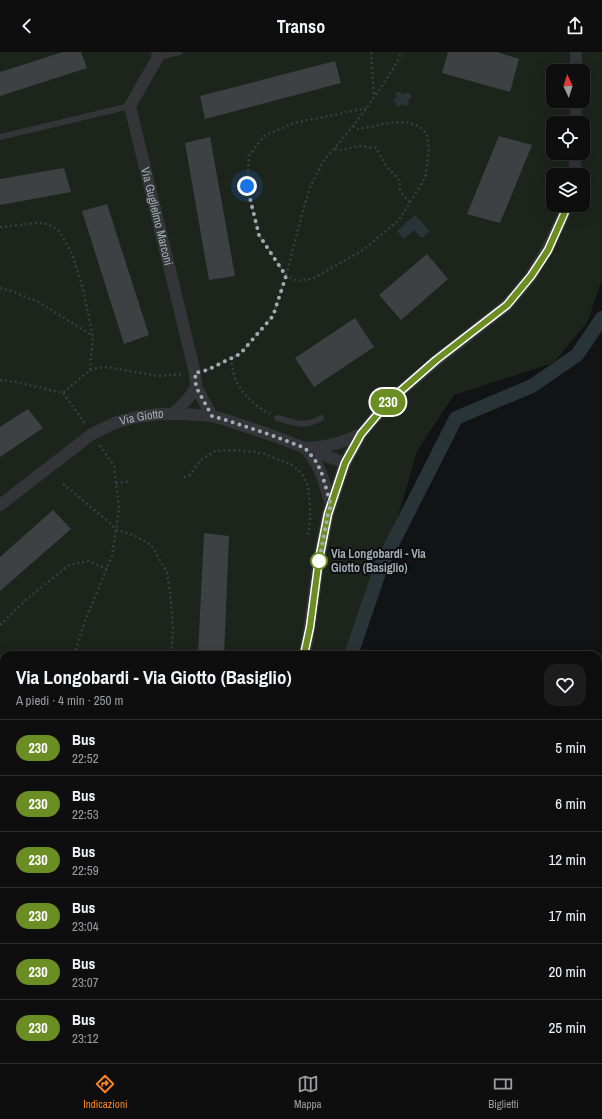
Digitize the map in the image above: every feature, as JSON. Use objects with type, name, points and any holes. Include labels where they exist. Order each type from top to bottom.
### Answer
[{"type":"street","points":[[576,52],[576,64]]},
{"type":"street","points":[[130,106],[158,55]]},
{"type":"street","name":"Via Guglielmo Marconi","points":[[130,106],[195,373],[196,387],[212,416]]},
{"type":"street","points":[[305,651],[319,559],[328,514],[345,463],[361,434],[388,402],[436,360],[507,305],[531,276],[548,250],[565,212]]},
{"type":"street","points":[[172,414],[192,394],[196,387]]},
{"type":"street","name":"Via Giotto","points":[[0,505],[92,434],[117,422],[159,414],[212,416],[271,435],[345,463]]},
{"type":"street","name":"Via Giotto","points":[[305,448],[329,446],[361,434]]},
{"type":"street","points":[[305,448],[315,460],[321,471],[331,505]]},
{"type":"lane","points":[[158,55],[180,52]]},
{"type":"lane","points":[[0,137],[130,106]]},
{"type":"lane","points":[[277,418],[300,425],[313,423],[321,418]]},
{"type":"path","points":[[371,52],[374,96]]},
{"type":"path","points":[[63,393],[90,370],[107,366],[158,376],[175,375],[207,370],[240,354],[273,316],[286,276],[310,187],[324,160],[367,108],[393,69],[402,52]]},
{"type":"path","points":[[353,126],[357,129],[392,123],[409,123],[419,127],[427,134],[428,150],[425,178],[399,220],[363,250],[341,264],[314,278],[298,281],[286,276],[259,235],[247,186],[249,156],[264,136],[294,123],[367,108]]},
{"type":"path","points":[[335,148],[340,150],[359,146],[376,148],[387,167],[399,180],[400,189],[410,203]]},
{"type":"path","points":[[0,227],[36,223],[48,224],[60,232],[72,254],[82,285],[93,336],[90,370]]},
{"type":"path","points":[[0,288],[37,300],[93,336]]},
{"type":"path","points":[[231,358],[235,379],[242,390],[254,404],[277,418]]},
{"type":"path","points":[[0,380],[16,382],[63,393],[114,466],[119,508],[112,556],[85,621],[75,651]]},
{"type":"path","points":[[264,454],[266,449]]},
{"type":"path","points":[[184,477],[190,475],[200,460],[215,451],[232,450],[264,454],[291,464],[302,474],[308,486],[310,505],[309,531],[307,537]]},
{"type":"path","points":[[116,484],[130,481]]},
{"type":"path","points":[[63,484],[110,522],[116,530],[134,535],[151,545],[167,572],[173,628],[171,651]]},
{"type":"path","points":[[0,625],[27,599],[69,565],[88,561],[107,569]]},
{"type":"shaded area","points":[[0,52],[602,52],[602,279],[587,323],[553,363],[454,395],[417,451],[395,527],[363,606],[347,651],[0,651]]},
{"type":"shaded area","points":[[397,92],[402,94],[408,92],[411,95],[408,100],[409,104],[406,106],[402,104],[398,107],[393,99],[397,97]]},
{"type":"shaded area","points":[[415,215],[430,231],[422,238],[414,230],[404,239],[397,231]]},
{"type":"building","points":[[63,52],[81,52],[87,68],[0,96],[0,72]]},
{"type":"building","points":[[448,52],[497,52],[519,59],[510,92],[442,73]]},
{"type":"building","points":[[335,61],[341,83],[205,119],[200,96]]},
{"type":"building","points":[[499,136],[532,145],[500,223],[467,214]]},
{"type":"building","points":[[210,137],[235,276],[209,280],[185,143]]},
{"type":"building","points":[[64,168],[71,192],[0,205],[0,179]]},
{"type":"building","points":[[107,204],[149,335],[124,344],[82,211]]},
{"type":"building","points":[[427,254],[448,279],[401,320],[379,295]]},
{"type":"building","points":[[355,318],[374,347],[314,387],[295,358]]},
{"type":"building","points":[[28,409],[43,428],[0,457],[0,427]]},
{"type":"building","points":[[53,510],[71,529],[0,591],[0,557]]},
{"type":"building","points":[[204,533],[229,536],[224,651],[198,651]]},
{"type":"waterway","points":[[352,651],[382,564],[456,418],[532,386],[577,355],[602,318]]},
{"type":"bus line","name":"230","points":[[305,651],[310,627],[319,559],[328,514],[345,463],[361,434],[388,402],[436,360],[507,305],[531,276],[548,250],[565,212]]},
{"type":"place","name":"Via Longobardi - Via Giotto (Basiglio)","points":[[319,561]]},
{"type":"route","points":[[247,186],[259,235],[286,276],[273,316],[240,354],[207,370],[195,373],[196,387],[212,416],[271,435],[305,448],[315,460],[321,471],[331,505],[319,561]]}]
